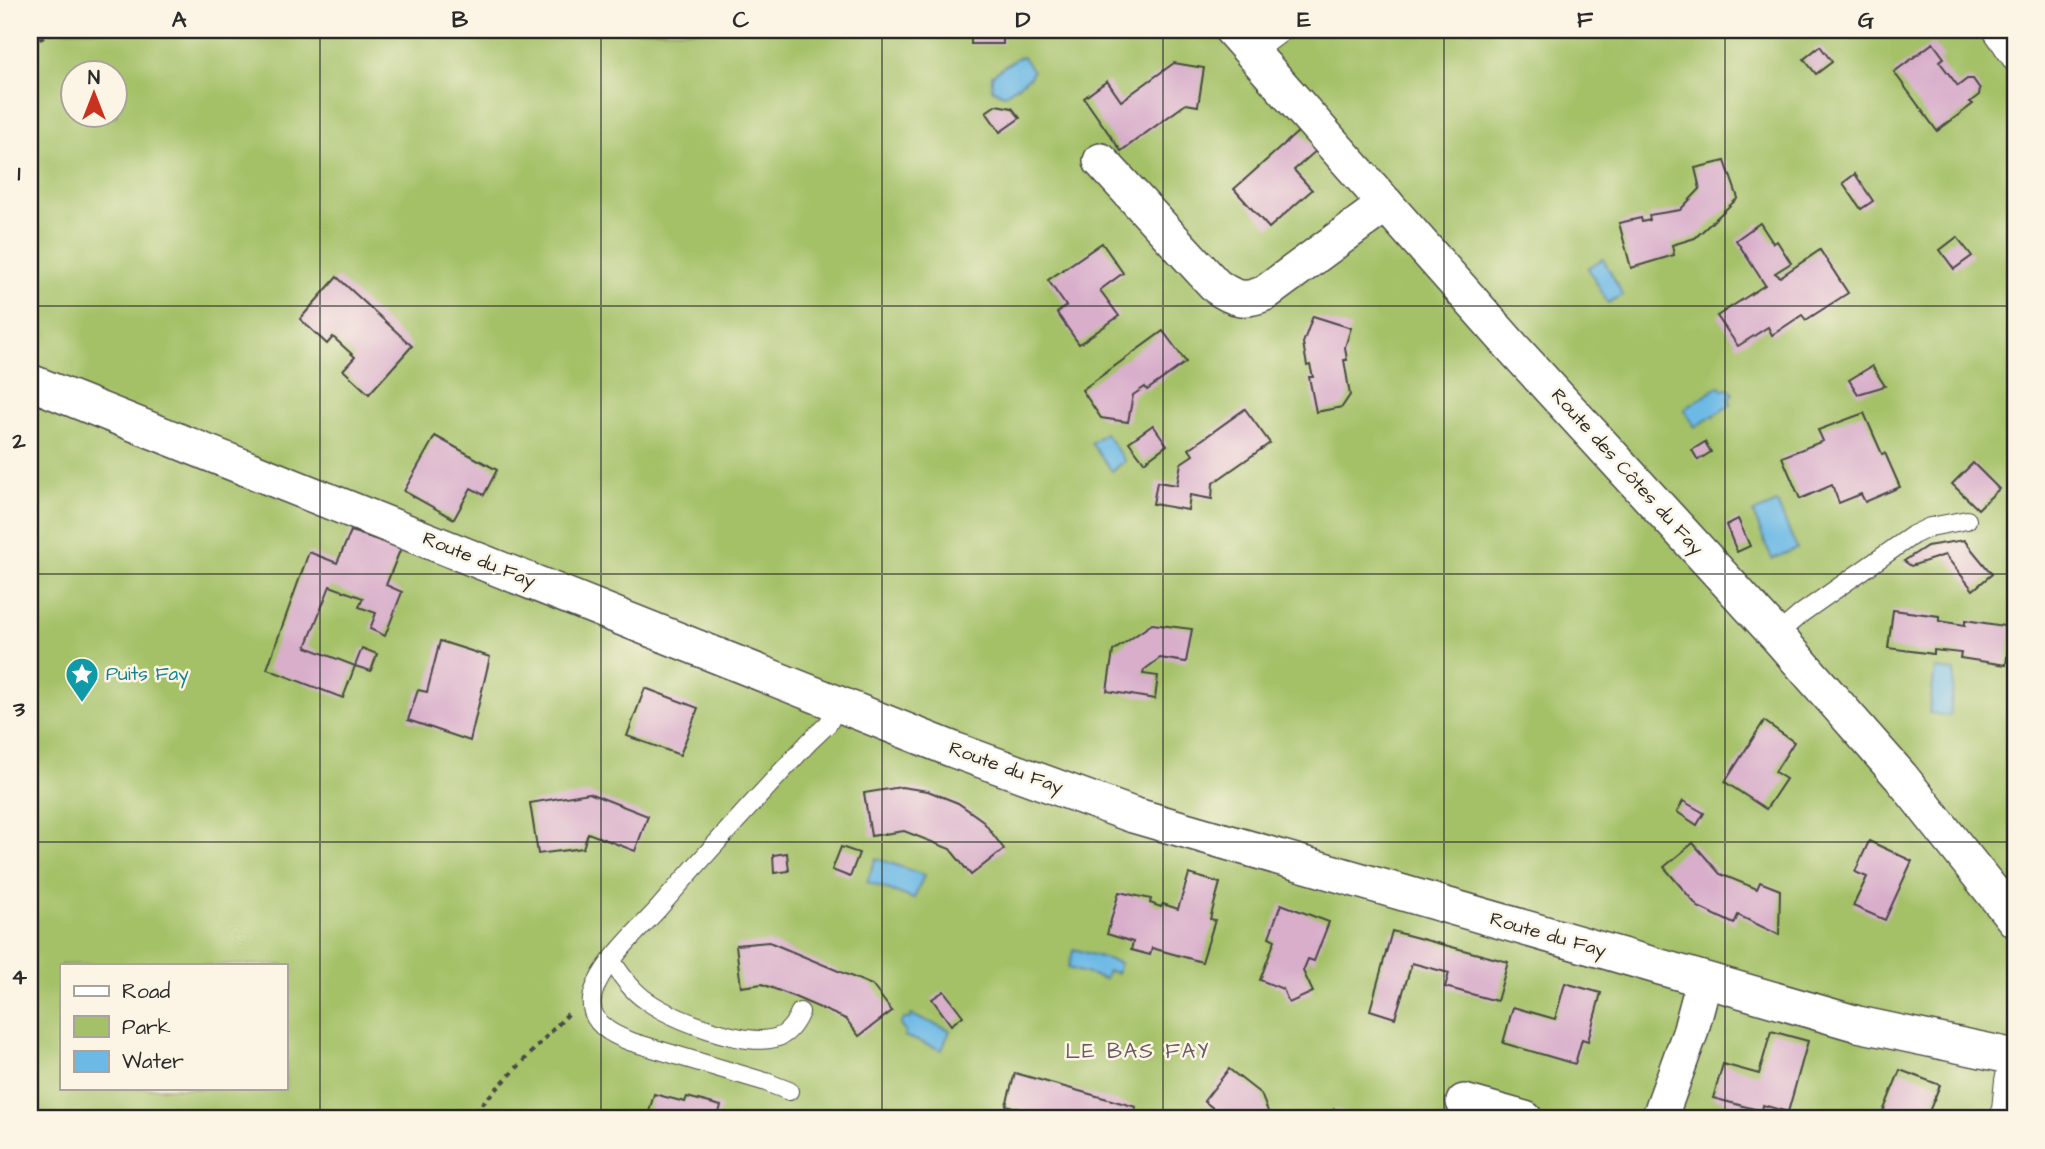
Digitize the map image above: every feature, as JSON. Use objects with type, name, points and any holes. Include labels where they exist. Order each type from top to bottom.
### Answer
[{"type":"street","name":"Route des Côtes du Fay","points":[[1242,42],[1513,348],[1776,635],[1901,777],[2015,920]]},
{"type":"street","points":[[1101,161],[1216,286],[1240,300],[1252,299],[1265,293],[1386,204]]},
{"type":"street","name":"Route du Fay","points":[[30,382],[954,750],[1133,815],[1858,1024],[2013,1056]]},
{"type":"street","points":[[1659,1119],[1690,1033],[1704,981]]},
{"type":"street","points":[[1464,1102],[1525,1119]]},
{"type":"lane","points":[[1242,42],[1285,30]]},
{"type":"lane","points":[[1991,30],[2015,65]]},
{"type":"lane","points":[[1776,635],[1913,535],[1939,524],[1967,520]]},
{"type":"lane","points":[[789,1091],[612,1034],[598,1022],[592,998],[599,979],[612,961],[790,762],[828,724],[839,704]]},
{"type":"lane","points":[[612,961],[629,986],[646,1000],[672,1016],[716,1031],[748,1039],[774,1039],[788,1032],[800,1012]]},
{"type":"lane","points":[[2000,1119],[2004,1080],[2013,1056]]},
{"type":"path","points":[[30,43],[60,30]]},
{"type":"path","points":[[468,1119],[562,1019],[592,998]]},
{"type":"green space","points":[[30,30],[2015,30],[2015,1119],[30,1119]]},
{"type":"water","points":[[1023,57],[1033,71],[1030,77],[1005,94],[993,90],[992,75],[1017,58]]},
{"type":"water","points":[[1603,259],[1623,295],[1608,303],[1588,268]]},
{"type":"water","points":[[1720,386],[1733,393],[1729,400],[1732,404],[1695,427],[1684,409]]},
{"type":"water","points":[[1105,433],[1125,461],[1112,471],[1091,443]]},
{"type":"water","points":[[1777,503],[1797,549],[1772,559],[1753,513]]},
{"type":"water","points":[[1935,669],[1955,671],[1950,716],[1929,713]]},
{"type":"water","points":[[876,858],[924,875],[914,899],[867,882]]},
{"type":"water","points":[[1074,949],[1120,963],[1117,973],[1108,971],[1105,979],[1068,968]]},
{"type":"water","points":[[911,1015],[950,1030],[942,1050],[904,1036],[905,1032],[900,1025],[904,1019],[910,1019]]},
{"type":"building","points":[[971,30],[1003,30],[1003,44],[971,44]]},
{"type":"building","points":[[1933,43],[1944,58],[1939,61],[1958,86],[1967,79],[1973,79],[1980,89],[1979,95],[1970,102],[1973,104],[1937,131],[1894,72]]},
{"type":"building","points":[[1820,46],[1832,62],[1816,74],[1804,59]]},
{"type":"building","points":[[1174,63],[1204,68],[1198,106],[1186,104],[1121,151],[1084,98],[1107,81],[1121,101]]},
{"type":"building","points":[[996,105],[1012,108],[1020,118],[1000,132],[986,112]]},
{"type":"building","points":[[1299,131],[1317,150],[1294,170],[1312,190],[1269,228],[1234,189]]},
{"type":"building","points":[[1725,161],[1738,198],[1695,238],[1672,245],[1674,255],[1631,268],[1619,223],[1641,218],[1642,222],[1650,220],[1649,215],[1680,210],[1700,189],[1695,168]]},
{"type":"building","points":[[1855,174],[1873,201],[1861,209],[1843,183]]},
{"type":"building","points":[[1760,223],[1773,243],[1777,241],[1791,263],[1775,273],[1780,277],[1820,250],[1848,293],[1806,320],[1802,315],[1772,335],[1768,327],[1738,346],[1717,316],[1765,285],[1736,240]]},
{"type":"building","points":[[1957,237],[1972,256],[1954,269],[1940,250]]},
{"type":"building","points":[[1102,243],[1123,273],[1100,290],[1119,316],[1079,344],[1057,313],[1066,306],[1048,280]]},
{"type":"building","points":[[337,277],[412,346],[369,394],[343,370],[355,357],[333,337],[327,344],[300,319]]},
{"type":"building","points":[[1313,316],[1351,328],[1345,347],[1347,360],[1344,360],[1350,395],[1342,407],[1316,412],[1309,377],[1313,377],[1310,365],[1307,366],[1303,343]]},
{"type":"building","points":[[1163,331],[1186,362],[1147,390],[1145,387],[1133,395],[1128,422],[1101,418],[1082,390]]},
{"type":"building","points":[[1872,366],[1885,386],[1858,394],[1849,380]]},
{"type":"building","points":[[1245,409],[1270,443],[1213,483],[1212,499],[1190,495],[1188,510],[1153,504],[1157,482],[1177,485],[1181,463],[1193,455],[1189,449]]},
{"type":"building","points":[[1864,413],[1900,487],[1865,502],[1861,494],[1839,503],[1832,485],[1800,499],[1782,457],[1823,441],[1818,430]]},
{"type":"building","points":[[1153,425],[1167,445],[1144,462],[1129,442]]},
{"type":"building","points":[[435,436],[497,470],[484,495],[471,488],[454,519],[404,491]]},
{"type":"building","points":[[1705,442],[1711,452],[1698,460],[1692,450]]},
{"type":"building","points":[[1973,463],[1999,489],[1978,509],[1952,484]]},
{"type":"building","points":[[1738,519],[1750,546],[1737,552],[1726,525]]},
{"type":"building","points":[[351,531],[401,548],[386,585],[402,592],[385,636],[370,629],[376,613],[359,607],[363,598],[330,586],[306,647],[355,666],[343,698],[267,669],[309,552],[337,563]]},
{"type":"building","points":[[1964,540],[1992,574],[1973,590],[1945,555],[1911,566],[1904,561],[1927,546]]},
{"type":"building","points":[[1893,610],[1939,616],[1939,621],[1965,625],[1965,620],[2011,627],[2006,665],[1960,658],[1961,653],[1934,650],[1934,654],[1888,648]]},
{"type":"building","points":[[1152,624],[1192,629],[1186,662],[1160,658],[1144,670],[1143,674],[1158,676],[1155,699],[1107,691],[1113,651]]},
{"type":"building","points":[[440,641],[490,657],[470,741],[408,720],[418,690],[427,692]]},
{"type":"building","points":[[362,648],[377,654],[371,671],[355,666]]},
{"type":"building","points":[[645,688],[698,708],[680,755],[627,736]]},
{"type":"building","points":[[1764,721],[1794,742],[1775,772],[1786,779],[1766,809],[1725,782]]},
{"type":"building","points":[[901,787],[928,791],[958,803],[982,820],[1004,849],[971,875],[950,849],[904,831],[871,836],[864,793]]},
{"type":"building","points":[[589,793],[648,816],[635,851],[588,833],[583,848],[538,854],[530,803]]},
{"type":"building","points":[[1683,801],[1704,813],[1697,825],[1677,812]]},
{"type":"building","points":[[1869,841],[1912,861],[1885,920],[1853,906],[1867,877],[1855,872]]},
{"type":"building","points":[[1693,843],[1720,874],[1757,889],[1760,882],[1780,890],[1779,935],[1738,915],[1734,924],[1698,907],[1664,867]]},
{"type":"building","points":[[841,847],[859,853],[850,877],[832,870]]},
{"type":"building","points":[[787,853],[789,871],[774,873],[773,855]]},
{"type":"building","points":[[1189,874],[1220,883],[1210,919],[1215,920],[1202,962],[1152,948],[1150,955],[1131,950],[1133,942],[1107,934],[1119,892],[1151,899],[1150,903],[1161,907],[1163,904],[1178,909]]},
{"type":"building","points":[[1281,904],[1329,922],[1314,961],[1308,959],[1303,971],[1313,992],[1289,1003],[1283,989],[1260,980],[1275,940],[1269,937]]},
{"type":"building","points":[[1392,931],[1508,962],[1497,1001],[1445,987],[1449,973],[1412,963],[1395,1018],[1370,1010]]},
{"type":"building","points":[[769,942],[872,985],[892,1011],[859,1036],[846,1019],[790,995],[762,984],[741,987],[736,945]]},
{"type":"building","points":[[1565,983],[1601,993],[1588,1041],[1582,1039],[1575,1064],[1503,1043],[1513,1007],[1555,1019]]},
{"type":"building","points":[[944,991],[963,1016],[951,1025],[932,999]]},
{"type":"building","points":[[1771,1031],[1808,1041],[1788,1112],[1763,1105],[1762,1111],[1713,1098],[1723,1064],[1759,1074]]},
{"type":"building","points":[[1229,1069],[1261,1094],[1271,1119],[1227,1119],[1204,1101]]},
{"type":"building","points":[[1900,1070],[1940,1085],[1926,1119],[1880,1119]]},
{"type":"building","points":[[1015,1073],[1136,1107],[1132,1119],[1054,1119],[1006,1105]]},
{"type":"building","points":[[654,1094],[685,1102],[687,1097],[721,1106],[717,1119],[647,1119]]},
{"type":"building","points":[[1334,1109],[1366,1119],[1331,1119]]},
{"type":"place","name":"Puits Fay","points":[[82,704]]},
{"type":"district","name":"LE BAS FAY","points":[[1138,1051]]}]
